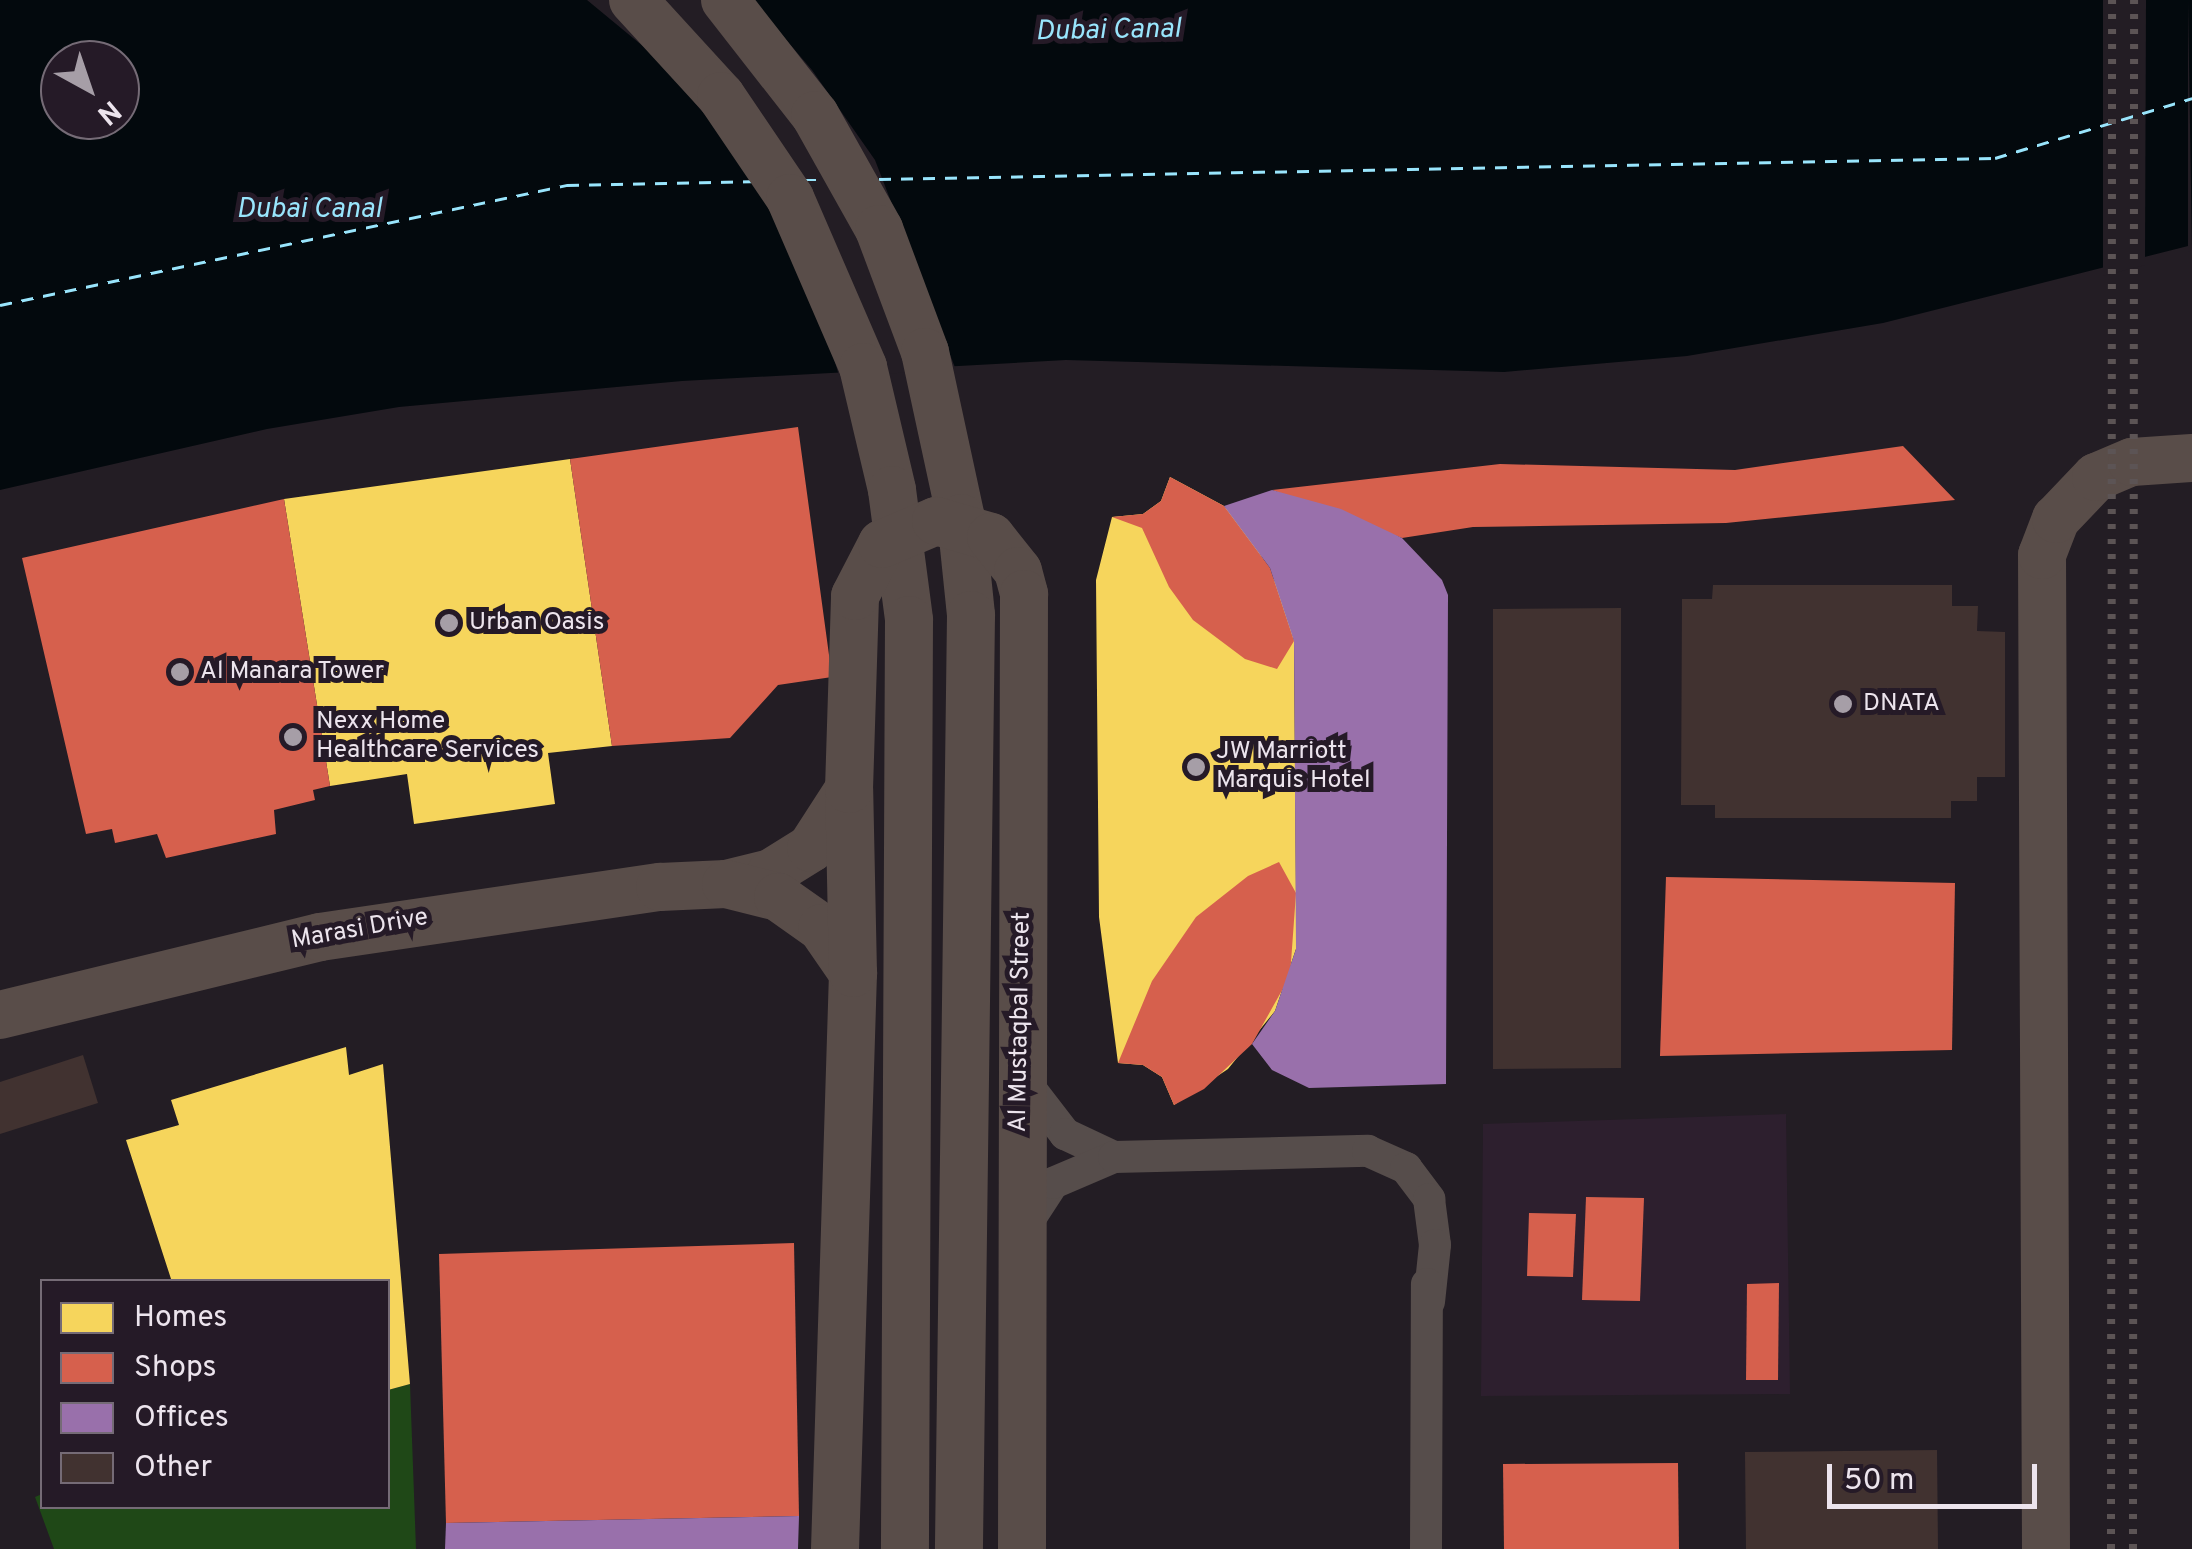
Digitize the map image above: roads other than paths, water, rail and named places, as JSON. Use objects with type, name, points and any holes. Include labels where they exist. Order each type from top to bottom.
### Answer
[{"type":"street","points":[[633,0],[730,108],[818,252],[880,426],[909,620],[901,1404],[905,1549]]},
{"type":"street","points":[[725,0],[815,115],[904,290],[954,466],[971,615],[959,1549]]},
{"type":"street","points":[[2046,1549],[2046,689],[2040,574],[2056,519],[2080,489],[2114,468],[2192,458]]},
{"type":"street","points":[[2046,689],[2058,580],[2079,530],[2104,503],[2136,484],[2192,476]]},
{"type":"street","name":"Al Mustaqbal Street","points":[[835,1549],[853,974],[848,789],[855,596],[864,568],[882,544],[907,528],[936,521],[974,528],[1005,550],[1024,594],[1019,1069],[1022,1549]]},
{"type":"street","name":"Marasi Drive","points":[[0,1015],[320,936],[522,904],[726,884],[772,872],[802,855],[827,830],[848,789]]},
{"type":"street","name":"Marasi Drive","points":[[726,884],[752,888],[802,911],[853,974]]},
{"type":"street","points":[[1019,1069],[1045,1116],[1065,1134],[1114,1156],[1281,1156],[1358,1167],[1393,1184],[1418,1226],[1429,1302],[1426,1549]]},
{"type":"street","points":[[1020,1240],[1053,1184],[1114,1156]]},
{"type":"street","points":[[890,1549],[901,1404]]},
{"type":"street","points":[[961,1408],[981,1549]]},
{"type":"water","name":"Dubai Canal","points":[[0,0],[2192,0],[2192,245],[1883,323],[1687,356],[1504,372],[1066,360],[682,381],[399,407],[267,429],[0,490]]},
{"type":"railway","points":[[2111,1549],[2112,0]]},
{"type":"railway","points":[[2133,1549],[2134,0]]},
{"type":"place","name":"Urban Oasis","points":[[449,623]]},
{"type":"place","name":"Al Manara Tower","points":[[180,672]]},
{"type":"place","name":"DNATA","points":[[1843,704]]},
{"type":"place","name":"Nexx Home Healthcare Services","points":[[293,737]]},
{"type":"place","name":"JW Marriott Marquis Hotel","points":[[1196,767]]}]
